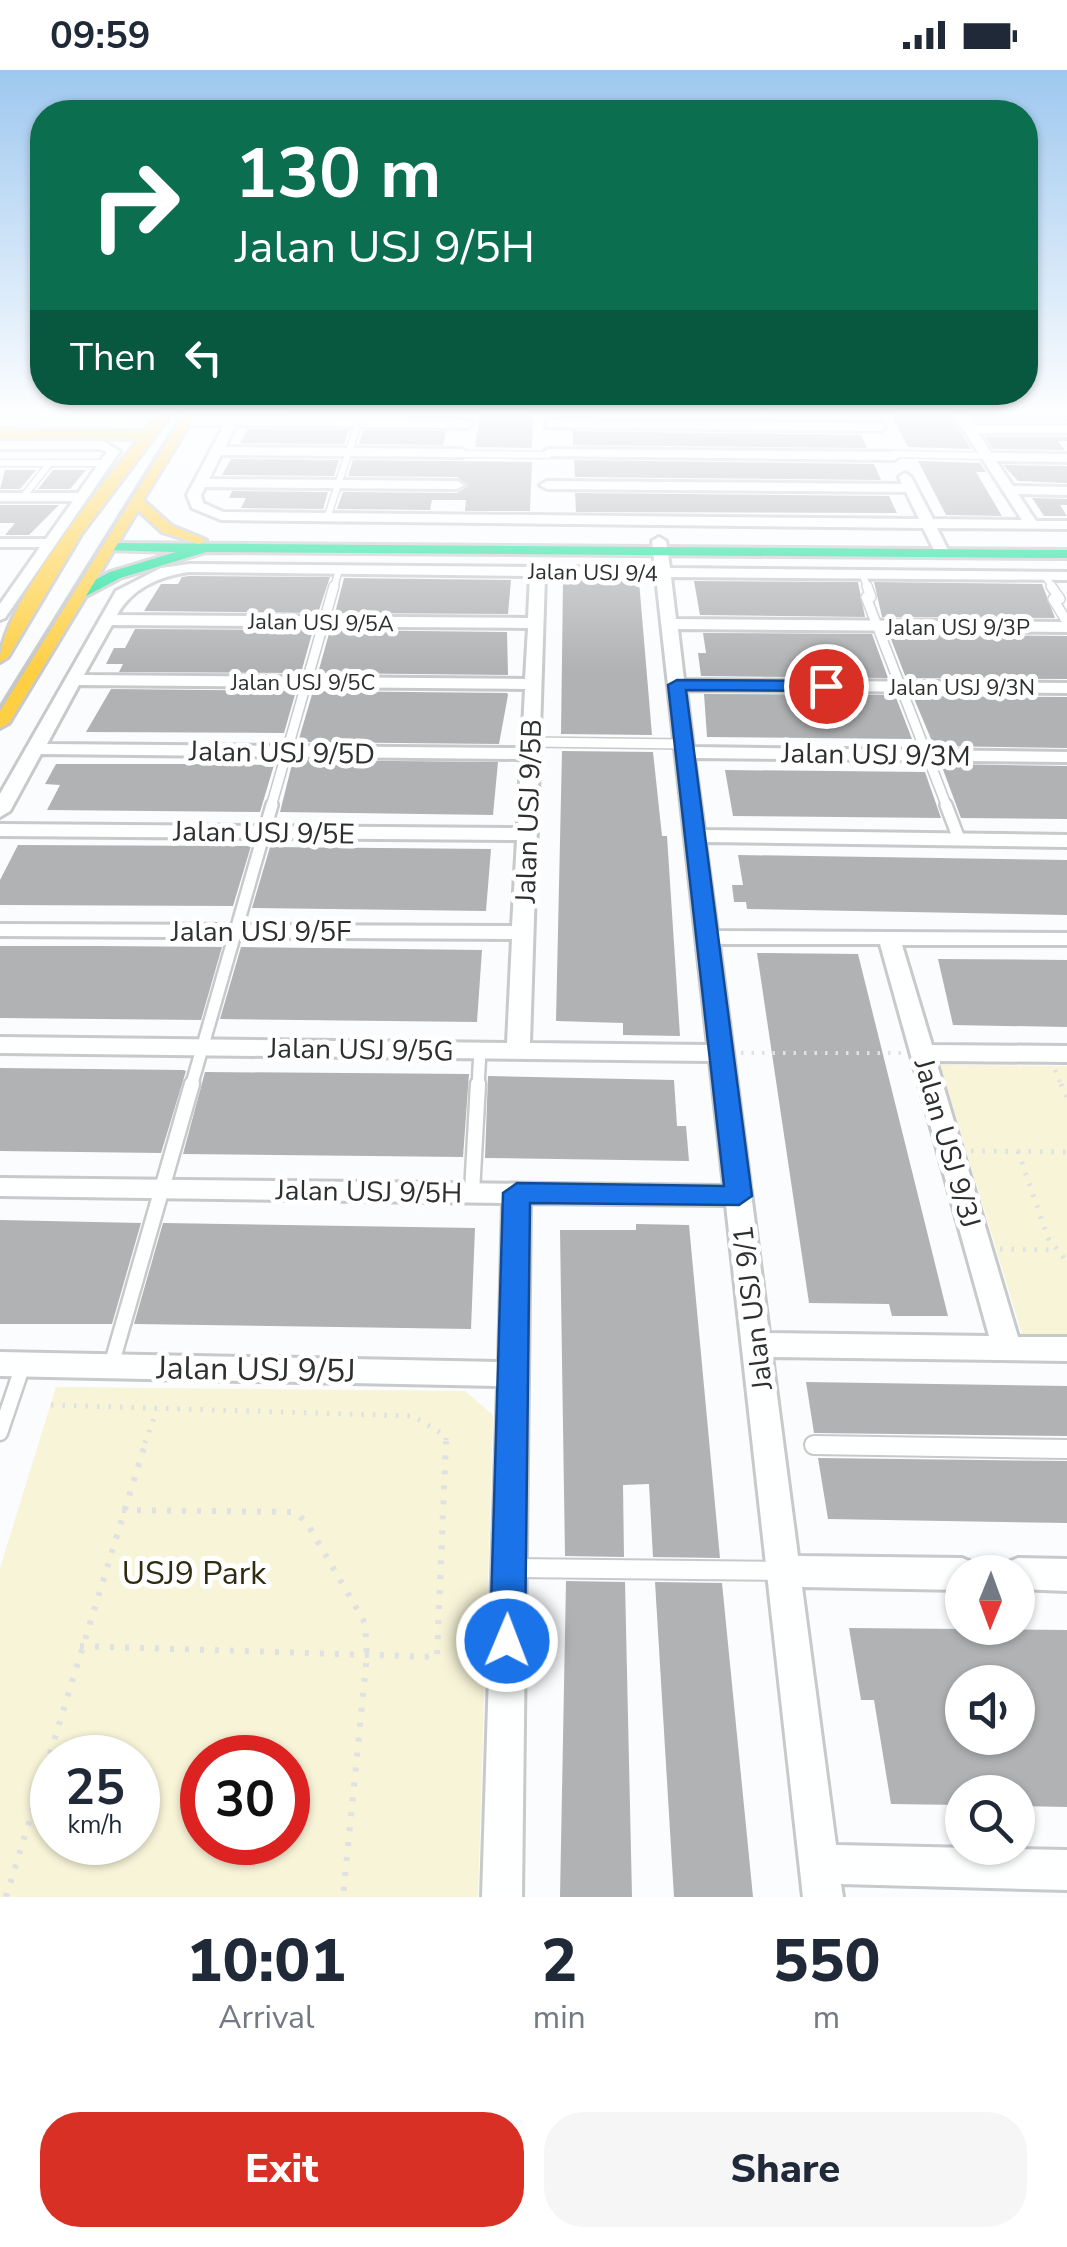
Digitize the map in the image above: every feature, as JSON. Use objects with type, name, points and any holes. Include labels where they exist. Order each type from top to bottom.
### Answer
[{"type":"main road","points":[[84,501],[90,535],[108,544]]},
{"type":"main road","points":[[3,648],[24,596],[39,581],[84,501]]},
{"type":"main road","points":[[0,722],[137,502],[166,529],[202,544]]},
{"type":"main road","points":[[24,596],[54,584],[74,552],[108,544],[661,555],[936,539],[1067,542]]},
{"type":"main road","points":[[936,539],[1067,554]]},
{"type":"main road","points":[[81,593],[135,567],[202,544]]},
{"type":"street","points":[[73,500],[84,501]]},
{"type":"street","points":[[197,500],[197,505],[211,513],[234,517],[545,520],[936,539],[1031,524],[1067,525]]},
{"type":"street","points":[[451,519],[454,500]]},
{"type":"street","points":[[545,520],[546,500]]},
{"type":"street","points":[[916,500],[936,539]]},
{"type":"street","points":[[1016,500],[1031,524]]},
{"type":"street","points":[[0,506],[84,501]]},
{"type":"street","points":[[0,615],[24,596],[50,544],[84,501]]},
{"type":"street","points":[[0,543],[50,544]]},
{"type":"street","name":"Jalan USJ 9/4","points":[[106,620],[124,590],[166,571],[189,568],[538,571],[661,555],[862,574],[1067,576]]},
{"type":"street","name":"Jalan USJ 9/1","points":[[661,555],[821,1880]]},
{"type":"street","name":"Jalan USJ 9/5B","points":[[518,1050],[538,571]]},
{"type":"street","points":[[0,588],[24,596]]},
{"type":"street","points":[[0,810],[106,620]]},
{"type":"street","name":"Jalan USJ 9/5A","points":[[106,620],[536,624]]},
{"type":"street","name":"Jalan USJ 9/3P","points":[[670,624],[1067,625]]},
{"type":"street","name":"Jalan USJ 9/5C","points":[[72,680],[534,684]]},
{"type":"street","name":"Jalan USJ 9/3N","points":[[677,685],[1067,688]]},
{"type":"street","name":"Jalan USJ 9/5D","points":[[34,749],[287,752],[531,748]]},
{"type":"street","name":"Jalan USJ 9/3M","points":[[684,748],[1067,757]]},
{"type":"street","name":"Jalan USJ 9/5E","points":[[0,830],[527,834]]},
{"type":"street","points":[[695,836],[1067,841]]},
{"type":"street","name":"Jalan USJ 9/5F","points":[[0,930],[523,933]]},
{"type":"street","points":[[707,936],[1067,939]]},
{"type":"street","name":"Jalan USJ 9/3J","points":[[889,938],[1007,1348]]},
{"type":"street","name":"Jalan USJ 9/5G","points":[[0,1046],[721,1053]]},
{"type":"street","points":[[922,1053],[1060,1060]]},
{"type":"street","name":"Jalan USJ 9/5H","points":[[0,1187],[739,1196]]},
{"type":"street","points":[[502,1897],[517,1193]]},
{"type":"street","points":[[756,1345],[1067,1349]]},
{"type":"street","name":"Jalan USJ 9/5J","points":[[11,1364],[513,1374]]},
{"type":"street","points":[[784,1572],[945,1574]]},
{"type":"street","points":[[1035,1574],[1067,1575]]},
{"type":"street","points":[[821,1880],[1067,1870]]},
{"type":"lane","points":[[328,518],[333,500]]},
{"type":"lane","points":[[111,1366],[340,569]]},
{"type":"lane","points":[[862,574],[877,626],[959,840]]},
{"type":"lane","points":[[1046,576],[1067,625]]},
{"type":"lane","points":[[531,748],[684,748]]},
{"type":"lane","points":[[472,1192],[480,1050]]},
{"type":"lane","points":[[0,1433],[11,1364]]},
{"type":"lane","points":[[814,1446],[1067,1449]]},
{"type":"lane","points":[[509,1568],[784,1572]]},
{"type":"path","points":[[721,1053],[922,1053]]},
{"type":"path","points":[[1060,1060],[1067,1098]]},
{"type":"path","points":[[966,1150],[1067,1152]]},
{"type":"path","points":[[1018,1151],[1055,1250],[1067,1262]]},
{"type":"path","points":[[996,1249],[1055,1250]]},
{"type":"path","points":[[51,1405],[413,1416],[446,1436],[437,1658],[80,1646]]},
{"type":"path","points":[[6,1897],[122,1510],[158,1408]]},
{"type":"path","points":[[122,1510],[295,1512],[307,1523],[364,1623],[367,1655],[343,1897]]},
{"type":"green space","points":[[940,1065],[1067,1066],[1067,1334],[1022,1334]]},
{"type":"green space","name":"USJ9 Park","points":[[56,1387],[465,1391],[493,1415],[478,1897],[0,1897],[0,1568]]},
{"type":"building","points":[[245,500],[326,500],[323,509],[241,508]]},
{"type":"building","points":[[340,500],[432,500],[430,510],[337,509]]},
{"type":"building","points":[[466,500],[530,500],[530,511],[465,511]]},
{"type":"building","points":[[575,500],[891,500],[897,513],[576,512]]},
{"type":"building","points":[[938,500],[993,500],[1002,516],[946,515]]},
{"type":"building","points":[[1034,500],[1067,500],[1067,505],[1060,505],[1067,516],[1044,516]]},
{"type":"building","points":[[0,505],[59,505],[29,535],[5,535],[15,523],[0,523]]},
{"type":"building","points":[[182,577],[330,577],[318,613],[144,611],[161,584],[178,584]]},
{"type":"building","points":[[344,578],[511,580],[508,614],[335,613]]},
{"type":"building","points":[[563,580],[639,581],[652,735],[561,734]]},
{"type":"building","points":[[694,581],[858,582],[865,617],[700,615]]},
{"type":"building","points":[[874,582],[1042,584],[1055,618],[882,617]]},
{"type":"building","points":[[135,629],[313,630],[301,673],[119,672],[123,664],[106,664],[114,648],[125,648]]},
{"type":"building","points":[[330,630],[507,632],[508,675],[318,673]]},
{"type":"building","points":[[703,633],[872,634],[888,678],[701,676],[698,653],[706,653]]},
{"type":"building","points":[[889,634],[1067,636],[1067,679],[906,678]]},
{"type":"building","points":[[111,689],[296,691],[284,733],[86,732]]},
{"type":"building","points":[[313,691],[508,695],[499,744],[298,742]]},
{"type":"building","points":[[704,694],[895,695],[912,739],[707,737]]},
{"type":"building","points":[[913,696],[1067,697],[1067,748],[934,746]]},
{"type":"building","points":[[562,751],[653,752],[662,836],[667,836],[680,1036],[623,1035],[623,1023],[556,1021]]},
{"type":"building","points":[[293,760],[498,762],[493,815],[280,812]]},
{"type":"building","points":[[56,764],[274,765],[260,812],[47,810],[60,785],[45,784]]},
{"type":"building","points":[[941,764],[1067,766],[1067,819],[961,818]]},
{"type":"building","points":[[725,770],[925,772],[941,818],[733,816]]},
{"type":"building","points":[[18,845],[251,846],[233,906],[0,905],[0,880]]},
{"type":"building","points":[[270,847],[491,849],[486,911],[252,908]]},
{"type":"building","points":[[738,855],[1067,860],[1067,915],[747,909],[746,902],[734,902],[732,885],[743,885]]},
{"type":"building","points":[[0,946],[222,947],[201,1020],[0,1018]]},
{"type":"building","points":[[241,947],[482,950],[477,1022],[220,1019]]},
{"type":"building","points":[[757,953],[858,954],[948,1316],[892,1316],[889,1304],[809,1303]]},
{"type":"building","points":[[938,959],[1067,960],[1067,1027],[953,1025]]},
{"type":"building","points":[[0,1068],[186,1071],[161,1153],[0,1151]]},
{"type":"building","points":[[205,1072],[469,1074],[463,1157],[183,1154]]},
{"type":"building","points":[[488,1076],[674,1080],[677,1126],[686,1126],[689,1161],[485,1158]]},
{"type":"building","points":[[0,1220],[141,1223],[112,1324],[0,1324]]},
{"type":"building","points":[[163,1223],[475,1228],[471,1329],[134,1324]]},
{"type":"building","points":[[636,1224],[689,1225],[720,1558],[653,1557],[649,1484],[623,1485],[624,1557],[565,1556],[560,1230],[636,1230]]},
{"type":"building","points":[[806,1382],[1067,1386],[1067,1436],[814,1433]]},
{"type":"building","points":[[818,1458],[1067,1461],[1067,1523],[828,1519]]},
{"type":"building","points":[[566,1581],[625,1582],[632,1897],[560,1897]]},
{"type":"building","points":[[655,1582],[722,1583],[753,1897],[674,1897]]},
{"type":"building","points":[[849,1628],[945,1629],[945,1645],[1035,1645],[1035,1630],[1067,1630],[1067,1807],[1035,1806],[1035,1775],[945,1775],[945,1805],[891,1804],[874,1700],[861,1700]]},
{"type":"tram line","points":[[0,709],[130,500]]},
{"type":"traffic: fast","points":[[109,547],[1067,554]]},
{"type":"traffic: fast","points":[[81,593],[115,575],[204,548]]},
{"type":"traffic: slow","points":[[0,657],[36,592],[99,500]]},
{"type":"traffic: slow","points":[[0,723],[137,500]]},
{"type":"traffic: slow","points":[[137,502],[167,529],[199,540]]},
{"type":"route","points":[[507,1641],[517,1193],[739,1196],[677,685],[826,686]]}]
